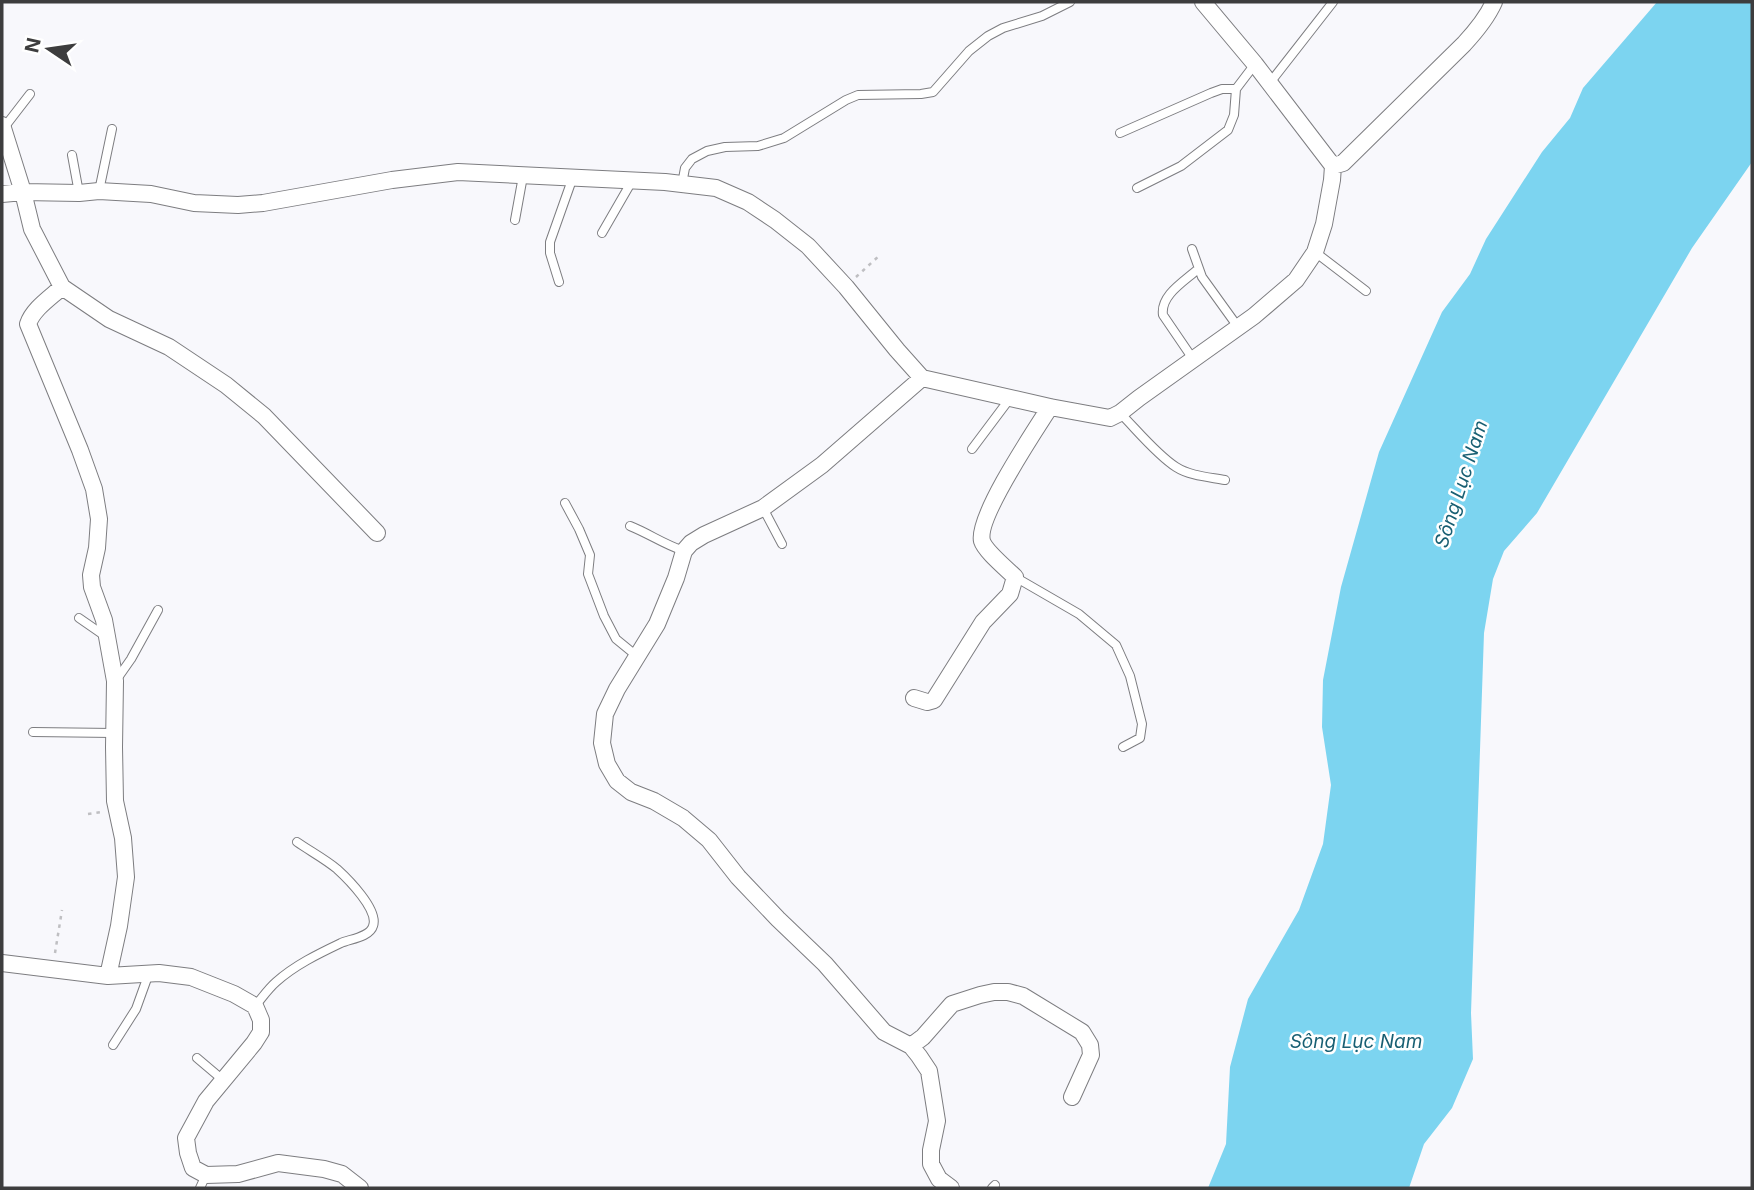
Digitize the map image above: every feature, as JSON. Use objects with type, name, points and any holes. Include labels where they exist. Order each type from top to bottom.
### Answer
[{"type":"street","points":[[2,194],[99,191],[151,194],[194,203],[238,205],[458,172],[665,182],[716,188],[748,202],[808,246],[846,286],[922,377],[1110,418],[1121,413],[1255,316],[1296,280],[1315,252],[1324,224],[1333,166],[1255,64],[1203,2]]},
{"type":"street","points":[[1333,166],[1343,163],[1464,44],[1479,28],[1494,2]]},
{"type":"street","points":[[3,127],[32,229],[62,288],[109,319],[169,347],[226,386],[264,416],[377,533]]},
{"type":"street","points":[[62,288],[30,317],[29,324],[80,450],[94,489],[99,519],[97,548],[91,575],[104,620],[115,681],[116,801],[123,838],[126,877],[108,976]]},
{"type":"street","points":[[922,377],[822,465],[763,508],[704,535],[684,551],[657,624],[617,689],[605,714],[602,743],[607,764],[617,782],[682,818],[709,840],[738,877],[825,964],[884,1032],[911,1046],[929,1071],[937,1121],[930,1150],[931,1164],[939,1179],[951,1188]]},
{"type":"street","points":[[914,698],[927,702],[934,700],[983,622],[1010,593],[1015,577],[987,548],[982,540],[983,531],[999,491],[1050,407]]},
{"type":"street","points":[[2,963],[108,976],[149,974],[191,977],[234,994],[255,1006],[261,1020],[261,1032],[254,1044],[205,1101],[186,1138],[193,1168],[203,1182],[278,1163],[342,1174],[360,1188]]},
{"type":"street","points":[[911,1046],[923,1037],[952,1004],[994,992],[1023,996],[1082,1032],[1090,1045],[1091,1055],[1072,1097]]},
{"type":"lane","points":[[682,184],[685,168],[692,159],[716,149],[758,146],[784,138],[858,95],[933,92],[969,51],[988,36],[1003,28],[1042,16],[1070,2]]},
{"type":"lane","points":[[1269,84],[1333,2]]},
{"type":"lane","points":[[1137,188],[1181,166],[1228,130],[1234,115],[1236,89],[1255,64]]},
{"type":"lane","points":[[1120,133],[1222,89],[1236,89]]},
{"type":"lane","points":[[3,127],[30,94]]},
{"type":"lane","points":[[99,191],[112,130]]},
{"type":"lane","points":[[72,155],[79,193]]},
{"type":"lane","points":[[516,219],[523,176]]},
{"type":"lane","points":[[559,282],[552,262],[550,242],[573,177]]},
{"type":"lane","points":[[601,233],[632,181]]},
{"type":"lane","points":[[1192,248],[1202,277],[1238,327]]},
{"type":"lane","points":[[1315,252],[1366,291]]},
{"type":"lane","points":[[1193,359],[1163,315],[1162,307],[1164,300],[1198,269]]},
{"type":"lane","points":[[972,449],[1011,397]]},
{"type":"lane","points":[[1121,413],[1176,467],[1192,474],[1225,480]]},
{"type":"lane","points":[[565,503],[590,555],[588,574],[604,616],[616,639],[638,657]]},
{"type":"lane","points":[[763,508],[782,544]]},
{"type":"lane","points":[[630,526],[664,545],[684,551]]},
{"type":"lane","points":[[1015,577],[1079,614],[1116,645],[1130,676],[1142,723],[1140,738],[1123,747]]},
{"type":"lane","points":[[115,681],[131,659],[158,610]]},
{"type":"lane","points":[[79,618],[108,638]]},
{"type":"lane","points":[[33,732],[114,733]]},
{"type":"lane","points":[[255,1006],[275,982],[299,964],[362,936],[373,927],[374,918],[364,897],[336,868],[297,842]]},
{"type":"lane","points":[[113,1045],[135,1009],[149,974]]},
{"type":"lane","points":[[197,1058],[223,1080]]},
{"type":"path","points":[[846,286],[880,255]]},
{"type":"path","points":[[52,970],[62,910]]},
{"type":"water","name":"Sông Lục Nam","points":[[1657,2],[1752,2],[1752,162],[1692,248],[1537,513],[1504,551],[1493,579],[1484,633],[1471,1013],[1473,1059],[1452,1108],[1424,1144],[1409,1188],[1208,1188],[1226,1144],[1230,1067],[1248,999],[1299,910],[1323,844],[1331,785],[1322,727],[1323,680],[1341,587],[1379,452],[1442,312],[1470,274],[1486,239],[1542,152],[1570,118],[1583,88]]}]
